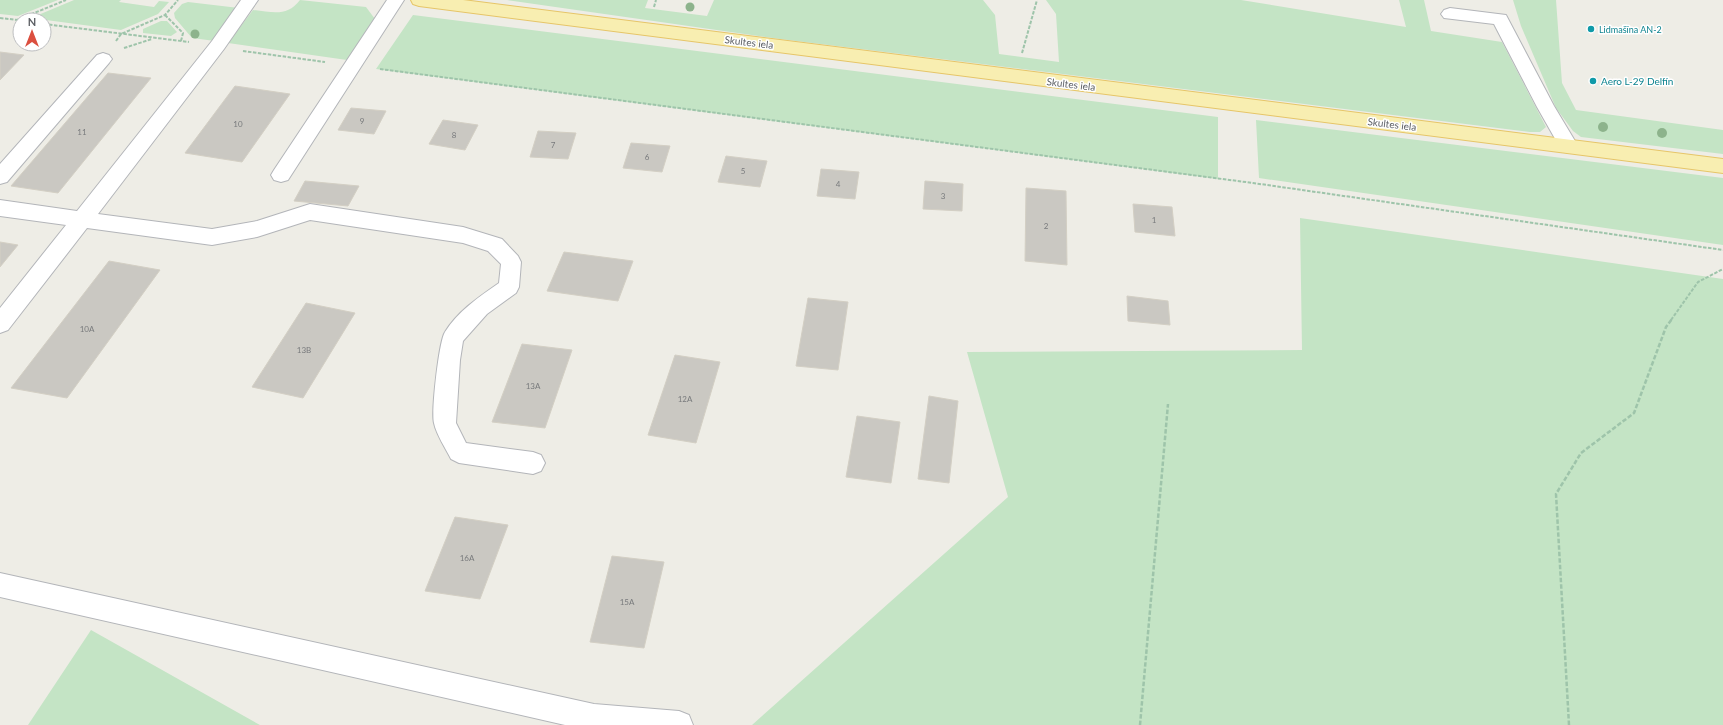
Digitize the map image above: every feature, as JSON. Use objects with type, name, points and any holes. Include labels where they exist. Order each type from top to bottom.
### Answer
[{"type":"main road","name":"Skultes iela","points":[[419,0],[1723,166]]},
{"type":"street","points":[[0,324],[218,45],[250,0]]},
{"type":"street","points":[[282,176],[396,0]]},
{"type":"street","points":[[1450,14],[1500,19],[1569,146]]},
{"type":"street","points":[[0,177],[103,59]]},
{"type":"street","points":[[0,208],[212,237],[256,229],[310,212],[463,235],[494,245],[511,262],[508,287],[479,308],[453,338],[449,360],[445,423],[459,452],[533,463]]},
{"type":"street","points":[[0,585],[594,718],[679,725]]},
{"type":"path","points":[[38,12],[66,0]]},
{"type":"path","points":[[122,34],[165,15],[178,0]]},
{"type":"path","points":[[1016,77],[1037,0]]},
{"type":"path","points":[[165,15],[183,33],[181,41]]},
{"type":"path","points":[[0,18],[12,19]]},
{"type":"path","points":[[52,25],[218,45],[232,50],[352,66],[1253,183],[1723,250]]},
{"type":"path","points":[[103,59],[134,44],[154,38]]},
{"type":"path","points":[[1569,725],[1556,494],[1581,453],[1634,413],[1666,327],[1698,282],[1723,269]]},
{"type":"path","points":[[1140,725],[1168,404]]},
{"type":"green space","points":[[0,0],[58,0],[28,12],[12,12],[12,15],[0,14]]},
{"type":"green space","points":[[74,0],[121,0],[119,2],[154,7],[159,1],[169,2],[158,14],[121,30],[52,21],[52,12],[45,12]]},
{"type":"green space","points":[[300,0],[366,7],[375,19],[347,60],[228,43],[253,10],[273,12],[285,11],[290,9]]},
{"type":"green space","points":[[507,0],[648,0],[645,8],[707,16],[714,0],[983,0],[995,15],[999,54],[1059,62],[1056,14],[1046,0],[1241,0],[1406,27],[1399,0],[1424,0],[1431,31],[1502,42],[1546,127],[1540,132],[1530,132],[780,39]]},
{"type":"green space","points":[[1513,0],[1556,0],[1562,83],[1576,110],[1723,130],[1723,154],[1581,137],[1573,131],[1556,108],[1521,26]]},
{"type":"green space","points":[[188,2],[239,8],[215,41],[192,38],[175,18],[174,13],[182,4]]},
{"type":"green space","points":[[413,15],[1218,117],[1218,179],[376,69]]},
{"type":"green space","points":[[161,21],[167,21],[177,32],[171,36],[143,33],[143,29]]},
{"type":"green space","points":[[1256,120],[1723,178],[1723,245],[1259,178]]},
{"type":"green space","points":[[1300,218],[1723,279],[1723,725],[752,725],[1008,497],[967,352],[1302,350]]},
{"type":"green space","points":[[91,630],[260,725],[28,725]]},
{"type":"building","points":[[0,52],[24,55],[0,80]]},
{"type":"building","points":[[108,73],[151,78],[58,193],[11,186]]},
{"type":"building","points":[[235,86],[290,94],[242,162],[185,153]]},
{"type":"building","points":[[351,108],[386,111],[374,134],[338,130]]},
{"type":"building","points":[[443,120],[478,125],[465,150],[429,144]]},
{"type":"building","points":[[538,131],[576,133],[568,159],[530,157]]},
{"type":"building","points":[[631,143],[670,146],[662,172],[623,168]]},
{"type":"building","points":[[726,156],[767,161],[760,187],[718,182]]},
{"type":"building","points":[[821,169],[859,172],[855,199],[817,196]]},
{"type":"building","points":[[305,181],[359,186],[348,206],[294,201]]},
{"type":"building","points":[[925,181],[963,184],[962,211],[923,209]]},
{"type":"building","points":[[1026,188],[1066,191],[1067,265],[1025,261]]},
{"type":"building","points":[[1133,204],[1172,207],[1175,236],[1135,232]]},
{"type":"building","points":[[0,242],[18,245],[0,267]]},
{"type":"building","points":[[564,252],[633,261],[618,301],[547,291]]},
{"type":"building","points":[[109,261],[160,270],[67,398],[11,388]]},
{"type":"building","points":[[1127,296],[1168,301],[1170,325],[1128,321]]},
{"type":"building","points":[[808,298],[848,302],[838,370],[796,366]]},
{"type":"building","points":[[306,303],[355,313],[303,398],[252,387]]},
{"type":"building","points":[[522,344],[572,350],[545,428],[492,422]]},
{"type":"building","points":[[675,355],[720,362],[696,443],[648,435]]},
{"type":"building","points":[[929,396],[958,401],[949,483],[918,479]]},
{"type":"building","points":[[857,416],[900,422],[891,483],[846,477]]},
{"type":"building","points":[[455,517],[508,525],[480,599],[425,591]]},
{"type":"building","points":[[612,556],[664,562],[644,648],[590,642]]},
{"type":"place","name":"Lidmašīna AN-2","points":[[1591,29]]},
{"type":"place","name":"Aero L-29 Delfín","points":[[1593,81]]}]
